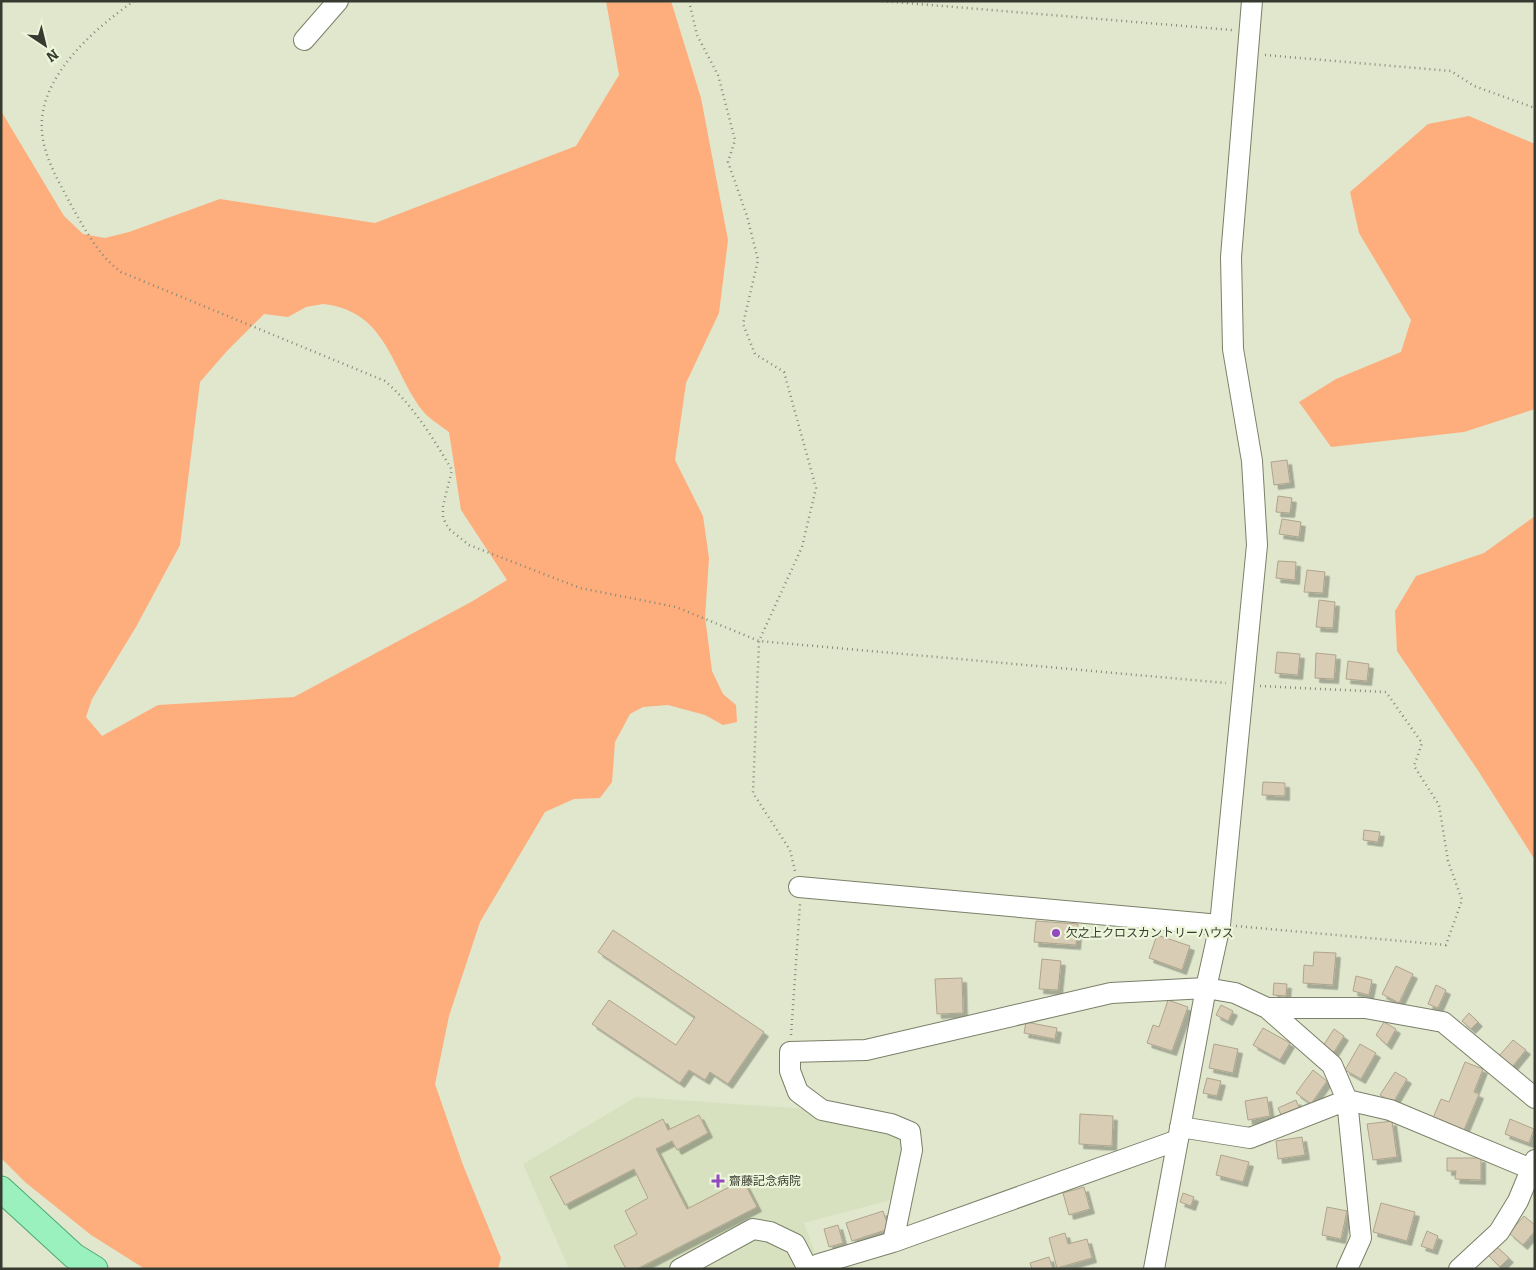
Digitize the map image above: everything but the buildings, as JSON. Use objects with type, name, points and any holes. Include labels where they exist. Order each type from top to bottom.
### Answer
[{"type":"main road","points":[[1,1189],[74,1256],[95,1269]]},
{"type":"street","points":[[304,40],[338,1]]},
{"type":"street","points":[[1154,1269],[1206,988],[1220,925],[1245,685],[1257,546],[1252,461],[1232,349],[1230,257],[1250,54],[1252,1]]},
{"type":"street","points":[[799,887],[1220,925]]},
{"type":"street","points":[[893,1242],[912,1150],[910,1132],[891,1124],[822,1110],[798,1092],[790,1071],[790,1052],[866,1050],[1111,993],[1206,988],[1235,993],[1267,1008],[1332,1065],[1347,1100],[1361,1238],[1348,1269]]},
{"type":"street","points":[[1267,1008],[1365,1008],[1443,1022],[1535,1098]]},
{"type":"street","points":[[680,1269],[753,1229],[770,1232],[795,1244],[808,1269],[893,1242],[1179,1134],[1250,1138],[1347,1100],[1390,1110],[1533,1164],[1518,1201],[1499,1232],[1459,1269]]},
{"type":"path","points":[[134,1],[103,23],[69,60],[49,92],[44,110],[42,132],[57,177],[80,221],[107,261],[122,272],[385,381],[412,409],[452,470],[443,506],[443,518],[449,529],[469,545],[580,588],[676,607],[759,640],[1245,685],[1386,692],[1422,743],[1414,766],[1439,805],[1448,861],[1462,900],[1446,945],[1220,925]]},
{"type":"path","points":[[689,1],[696,35],[718,75],[735,140],[728,162],[748,216],[758,260],[743,324],[755,354],[784,372],[799,420],[816,488],[802,546],[759,640],[753,793],[790,850],[799,887],[796,981],[790,1052]]},
{"type":"path","points":[[882,1],[1251,32]]},
{"type":"path","points":[[1250,54],[1451,71],[1474,86],[1535,108]]},
{"type":"shaded area","points":[[606,1],[671,1],[701,98],[728,240],[719,313],[686,383],[675,460],[703,516],[709,558],[705,617],[712,671],[723,694],[736,705],[737,722],[723,725],[705,715],[668,705],[643,707],[630,714],[615,742],[612,782],[600,798],[574,799],[545,812],[480,922],[449,1016],[435,1084],[463,1165],[501,1258],[498,1269],[145,1269],[91,1235],[25,1182],[1,1158],[1,111],[64,216],[83,234],[105,238],[129,232],[220,199],[375,223],[576,146],[619,75]],"holes":[[[323,304],[344,309],[361,317],[374,329],[422,410],[449,432],[461,510],[507,580],[471,602],[294,697],[158,705],[102,736],[86,717],[92,699],[136,627],[180,545],[200,382],[227,351],[264,314],[288,317],[306,307]]]},
{"type":"shaded area","points":[[1469,116],[1535,144],[1535,409],[1464,432],[1331,447],[1299,402],[1336,379],[1401,352],[1411,320],[1359,233],[1350,192],[1428,124]]},
{"type":"shaded area","points":[[1535,516],[1535,860],[1479,772],[1397,651],[1395,611],[1416,576],[1484,553]]},
{"type":"shaded area","name":"齋藤記念病院","points":[[636,1097],[822,1110],[910,1132],[902,1197],[804,1223],[819,1264],[809,1269],[569,1269],[523,1164]]},
{"type":"place","name":"欠之上クロスカントリーハウス","points":[[1056,933]]},
{"type":"place","name":"齋藤記念病院","points":[[718,1181]]}]
